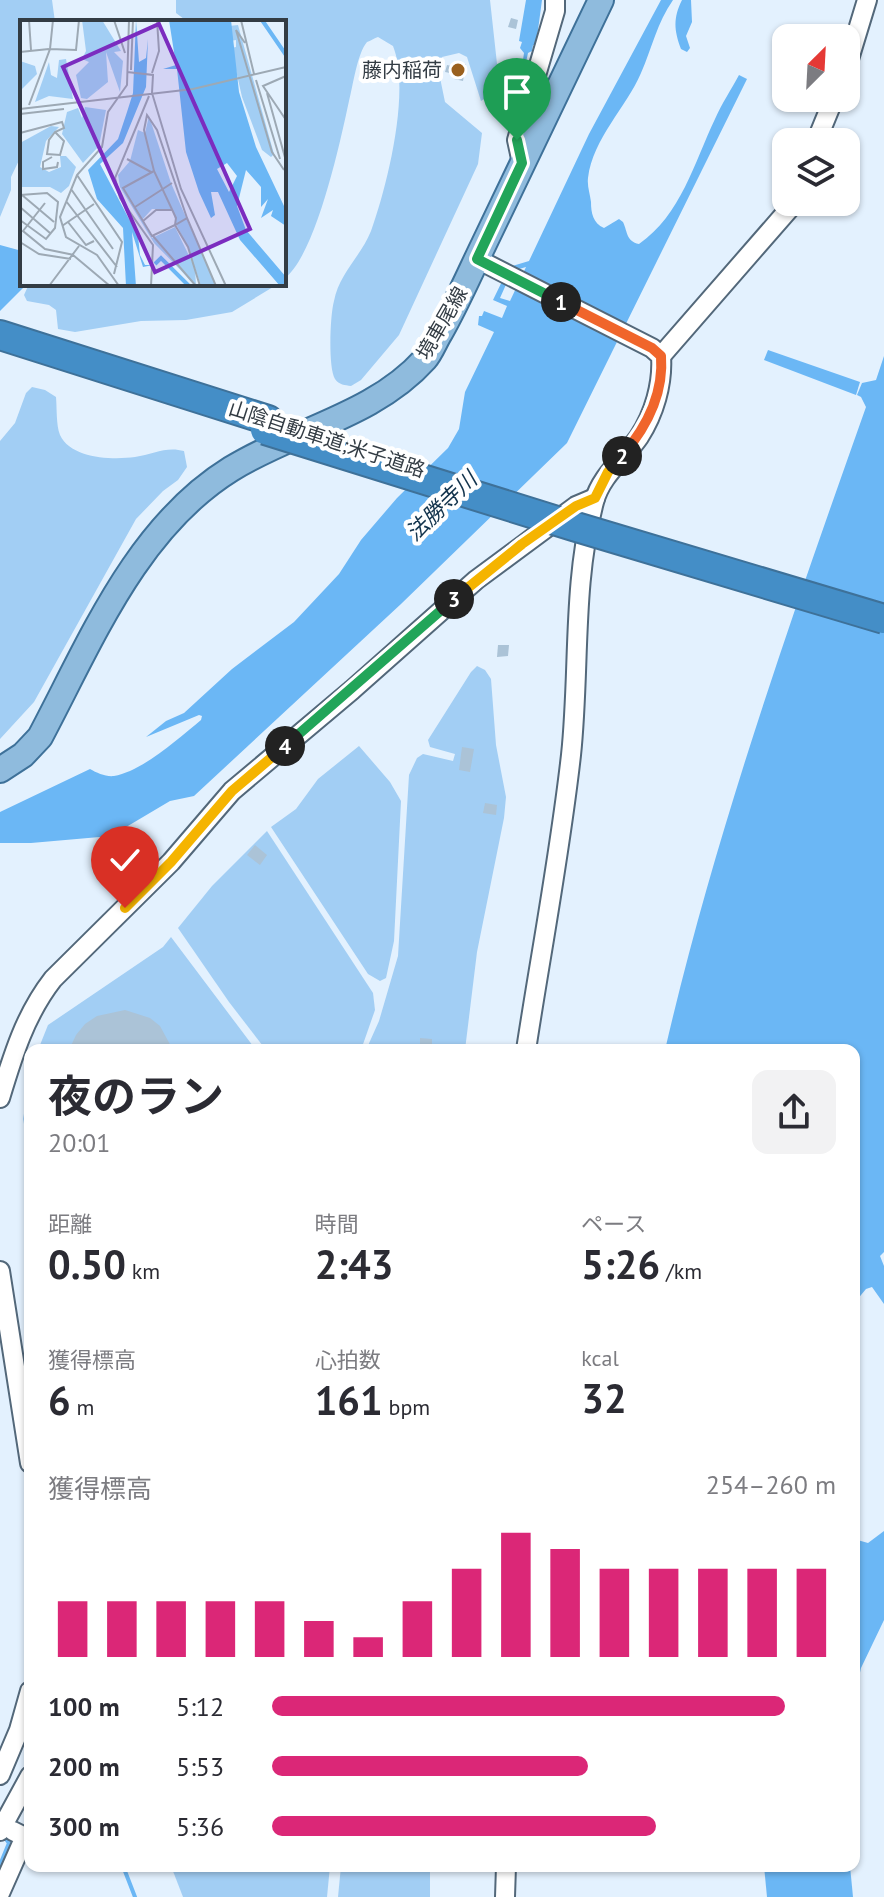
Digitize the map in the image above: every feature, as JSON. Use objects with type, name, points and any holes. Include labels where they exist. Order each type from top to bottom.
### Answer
[{"type":"highway","name":"山陰自動車道;米子道路","points":[[0,335],[50,356],[617,540],[884,619]]},
{"type":"highway","name":"山陰自動車道;米子道路","points":[[0,345],[50,356]]},
{"type":"highway","name":"山陰自動車道;米子道路","points":[[266,425],[884,610]]},
{"type":"main road","name":"境車尾線","points":[[0,770],[23,755],[40,737],[113,600],[149,544],[188,502],[230,469],[346,415],[392,388],[426,358],[484,264],[522,163],[601,0]]},
{"type":"street","points":[[522,163],[517,140],[555,11],[555,0]]},
{"type":"street","points":[[860,24],[867,0]]},
{"type":"street","points":[[527,1044],[571,754],[577,600],[595,498],[608,472],[639,437],[650,415],[659,388],[656,352],[783,216]]},
{"type":"street","points":[[484,264],[656,352]]},
{"type":"street","points":[[0,1098],[20,1034],[53,979],[171,862],[232,791],[476,580],[565,514],[595,498]]},
{"type":"street","points":[[0,1271],[24,1425]]},
{"type":"street","points":[[0,1775],[24,1712]]},
{"type":"street","points":[[0,1893],[23,1841],[21,1835],[7,1831],[24,1790]]},
{"type":"street","points":[[505,1897],[506,1872]]},
{"type":"shaded area","points":[[0,0],[52,0],[55,20],[20,20],[20,158],[11,177],[11,190],[0,217]]},
{"type":"shaded area","points":[[176,0],[490,0],[499,82],[489,96],[481,101],[467,57],[459,53],[442,57],[438,68],[445,102],[482,133],[478,164],[399,335],[361,380],[351,386],[338,382],[333,373],[330,341],[333,308],[340,282],[371,231],[390,165],[399,88],[393,46],[378,37],[364,47],[325,197],[306,247],[286,277],[286,20],[185,20],[176,13]]},
{"type":"shaded area","points":[[28,286],[275,286],[232,312],[186,320],[141,321],[75,332],[58,329],[56,310],[49,305],[27,301],[24,295]]},
{"type":"shaded area","points":[[32,387],[56,397],[60,435],[73,449],[93,456],[116,458],[178,450],[184,451],[187,467],[178,480],[136,519],[34,702],[0,739],[0,441],[15,423],[26,393]]},
{"type":"shaded area","points":[[477,666],[485,670],[491,679],[496,745],[506,797],[477,952],[466,1044],[369,1044],[379,1021],[398,956],[409,775],[417,758],[423,754],[453,761],[455,754],[430,747],[428,740]]},
{"type":"shaded area","points":[[359,746],[390,782],[401,801],[394,941],[386,978],[380,981],[368,974],[271,827],[296,809],[318,779]]},
{"type":"shaded area","points":[[267,831],[373,993],[375,1010],[363,1044],[261,1044],[178,928],[212,886]]},
{"type":"shaded area","points":[[171,937],[251,1044],[40,1044],[48,1025],[163,947]]},
{"type":"shaded area","points":[[173,1872],[329,1872],[327,1897],[183,1897]]},
{"type":"shaded area","points":[[340,1872],[430,1872],[430,1897],[338,1897]]},
{"type":"water","points":[[526,0],[542,0],[536,45],[528,53],[525,67],[522,67],[524,53],[519,41]]},
{"type":"water","name":"法勝寺川","points":[[661,0],[673,0],[635,86],[596,150],[588,178],[595,220],[604,228],[619,219],[630,239],[639,244],[666,218],[676,203],[739,75],[747,79],[567,443],[401,604],[194,796],[170,801],[111,836],[0,843],[0,812],[90,769],[111,776],[137,768],[201,720],[202,716],[199,715],[146,737],[166,721],[184,713],[232,669],[294,622],[339,574],[361,540],[397,498],[448,448],[459,429],[465,392],[494,332],[478,325],[479,316],[484,311],[502,318],[507,306],[493,300],[509,267],[529,261],[589,134]],"holes":[[[526,267],[510,301],[500,298],[512,271]]]},
{"type":"water","points":[[682,0],[691,0],[692,22],[686,36],[690,48],[687,52],[681,49],[676,30]]},
{"type":"water","points":[[0,245],[20,250],[20,286],[25,286],[0,311]]},
{"type":"water","points":[[768,350],[860,382],[856,395],[764,360]]},
{"type":"water","points":[[884,356],[884,1252],[880,1256],[884,1266],[884,1304],[872,1287],[860,1296],[860,1044],[666,1044],[731,806],[866,407],[857,395],[862,383],[876,380]]},
{"type":"water","points":[[884,1531],[884,1620],[860,1673],[860,1541],[868,1543]]},
{"type":"water","points":[[765,1872],[851,1872],[853,1897],[767,1897]]},
{"type":"building","points":[[511,18],[518,20],[516,29],[508,27]]},
{"type":"building","points":[[457,63],[466,64],[463,81],[454,79],[455,74],[445,72],[447,65],[456,67]]},
{"type":"building","points":[[498,645],[509,645],[508,656],[497,657]]},
{"type":"building","points":[[462,747],[474,749],[470,772],[459,770]]},
{"type":"building","points":[[485,803],[497,805],[496,815],[483,813]]},
{"type":"building","points":[[255,845],[267,855],[260,865],[247,855]]},
{"type":"building","points":[[125,1010],[150,1018],[160,1026],[170,1044],[72,1044],[85,1024],[97,1016]]},
{"type":"building","points":[[420,1038],[432,1039],[432,1044],[420,1044]]},
{"type":"waterway","points":[[0,1865],[9,1843],[6,1839]]},
{"type":"waterway","points":[[125,1872],[135,1897]]},
{"type":"place","name":"藤内稲荷","points":[[458,70]]},
{"type":"route","points":[[125,908],[171,862],[232,791],[476,580],[576,506],[595,498],[608,472],[639,437],[659,388],[661,356],[652,348],[477,259],[522,163],[517,140]]}]
